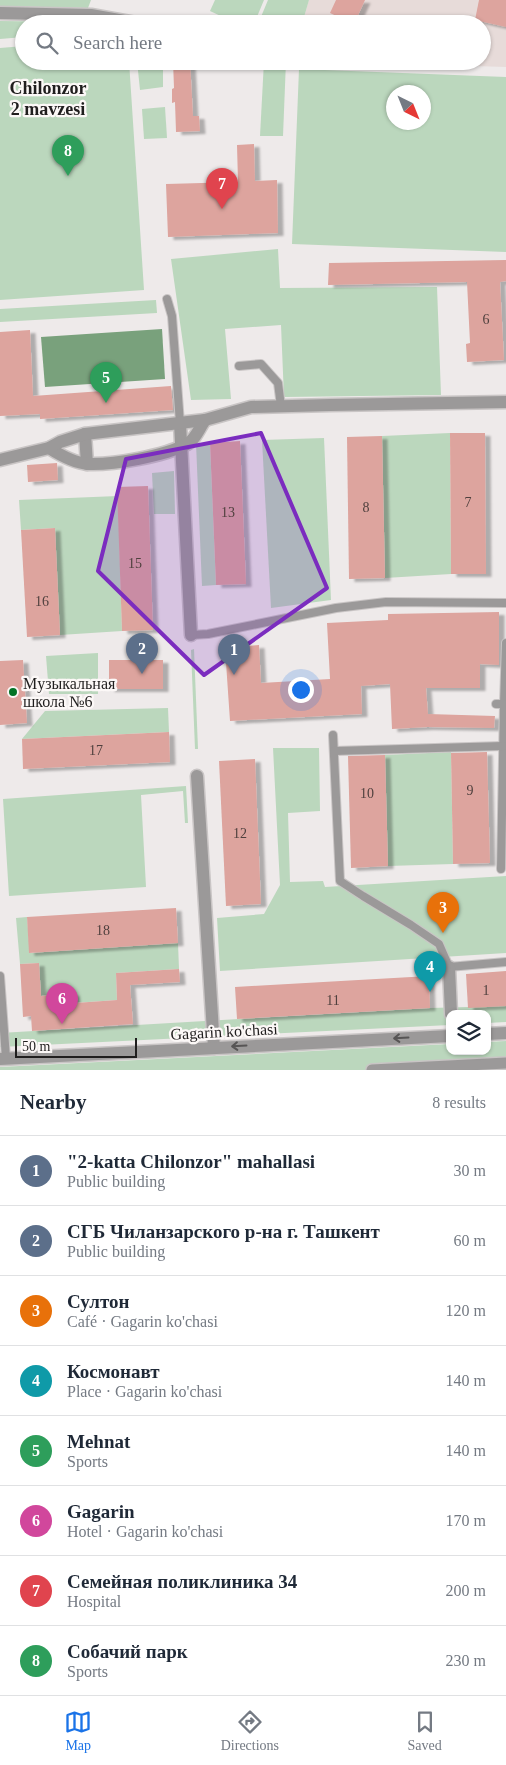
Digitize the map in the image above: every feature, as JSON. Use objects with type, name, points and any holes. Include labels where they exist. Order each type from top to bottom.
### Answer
[{"type":"street","points":[[0,13],[90,15]]},
{"type":"street","points":[[0,460],[49,448],[60,442],[85,434],[205,420],[251,407],[506,402]]},
{"type":"street","points":[[49,448],[61,455],[87,464],[114,463],[148,458],[188,444],[205,420]]},
{"type":"street","points":[[180,423],[191,635]]},
{"type":"street","points":[[85,434],[87,464]]},
{"type":"street","points":[[197,776],[214,1048]]},
{"type":"street","points":[[449,967],[451,1010]]},
{"type":"street","points":[[491,1034],[506,1033]]},
{"type":"street","name":"Gagarin ko'chasi","points":[[3,1058],[446,1036]]},
{"type":"street","points":[[372,1070],[506,1063]]},
{"type":"lane","points":[[167,299],[172,316],[180,423]]},
{"type":"lane","points":[[239,366],[261,364],[278,383],[280,406]]},
{"type":"lane","points":[[191,635],[208,634],[336,608],[386,602],[506,603]]},
{"type":"lane","points":[[501,869],[502,704],[506,643]]},
{"type":"lane","points":[[333,735],[340,881],[439,944],[449,967],[506,962]]},
{"type":"lane","points":[[334,751],[503,746]]},
{"type":"lane","points":[[0,976],[3,1058]]},
{"type":"highlighted area","points":[[261,433],[327,588],[204,675],[98,571],[126,459]]},
{"type":"shaded area","points":[[0,0],[91,0],[88,8],[0,6]]},
{"type":"shaded area","points":[[215,0],[264,0],[258,15],[219,15],[210,11]]},
{"type":"shaded area","points":[[268,0],[309,0],[305,15],[262,15]]},
{"type":"shaded area","points":[[309,0],[506,0],[506,67],[491,67],[491,15],[305,15]]},
{"type":"shaded area","points":[[0,21],[15,21],[15,38],[0,39]]},
{"type":"shaded area","points":[[15,47],[15,70],[130,70],[144,290],[0,300],[0,48]]},
{"type":"shaded area","points":[[138,70],[163,70],[163,87],[140,90]]},
{"type":"shaded area","points":[[264,70],[286,70],[283,136],[260,136]]},
{"type":"shaded area","points":[[299,70],[506,77],[506,252],[292,244]]},
{"type":"shaded area","points":[[165,107],[167,138],[144,139],[142,109]]},
{"type":"shaded area","points":[[278,249],[280,288],[437,287],[441,395],[284,397],[281,325],[225,329],[231,399],[191,400],[171,259]]},
{"type":"shaded area","points":[[156,300],[157,313],[0,322],[0,309]]},
{"type":"shaded area","points":[[162,329],[165,379],[45,387],[41,337]]},
{"type":"shaded area","points":[[450,433],[451,574],[385,578],[382,436]]},
{"type":"shaded area","points":[[324,438],[331,600],[271,608],[262,440]]},
{"type":"shaded area","points":[[196,443],[210,443],[216,585],[202,586]]},
{"type":"shaded area","points":[[174,471],[175,514],[154,514],[152,473]]},
{"type":"shaded area","points":[[118,496],[122,631],[60,635],[55,528],[21,530],[19,500]]},
{"type":"shaded area","points":[[194,649],[198,749],[195,749],[191,650]]},
{"type":"shaded area","points":[[98,653],[98,694],[49,694],[46,656]]},
{"type":"shaded area","points":[[168,708],[169,732],[22,739],[45,711]]},
{"type":"shaded area","points":[[273,748],[319,748],[320,811],[288,813],[290,882],[323,881],[325,887],[506,876],[506,953],[220,971],[217,918],[264,914],[280,885]]},
{"type":"shaded area","points":[[451,752],[453,864],[388,866],[385,755]]},
{"type":"shaded area","points":[[186,786],[188,823],[185,823],[183,791],[141,795],[146,887],[9,896],[3,799]]},
{"type":"shaded area","points":[[27,917],[30,953],[178,943],[179,969],[116,973],[117,1000],[75,1003],[74,993],[41,996],[39,963],[20,964],[16,918]]},
{"type":"shaded area","points":[[506,1006],[506,1022],[491,1023],[491,1010],[446,1010],[446,1025],[0,1047],[0,1033],[430,1008]]},
{"type":"shaded area","points":[[506,1041],[506,1070],[0,1070],[0,1067],[446,1044],[446,1055],[491,1055],[491,1042]]},
{"type":"building","points":[[336,0],[365,0],[358,15],[334,15],[330,13]]},
{"type":"building","points":[[479,0],[506,0],[506,27],[491,24],[491,15],[476,15]]},
{"type":"building","points":[[173,70],[190,70],[193,116],[199,116],[200,131],[176,132],[175,102],[172,103],[172,89],[174,88]]},
{"type":"building","points":[[254,144],[255,181],[277,180],[278,233],[168,237],[166,184],[238,182],[237,145]]},
{"type":"building","points":[[506,260],[506,281],[500,282],[504,360],[467,362],[466,344],[470,343],[467,282],[328,285],[329,263]]},
{"type":"building","points":[[30,330],[33,396],[171,386],[173,410],[40,419],[40,414],[0,416],[0,332]]},
{"type":"building","points":[[450,433],[485,433],[486,574],[451,574]]},
{"type":"building","points":[[382,436],[385,578],[349,579],[347,437]]},
{"type":"building","points":[[240,441],[246,584],[216,585],[210,443]]},
{"type":"building","points":[[57,463],[58,480],[28,482],[27,465]]},
{"type":"building","points":[[148,486],[153,630],[122,631],[117,487]]},
{"type":"building","points":[[55,528],[60,635],[27,637],[21,530]]},
{"type":"building","points":[[499,612],[499,665],[480,664],[480,688],[426,688],[428,714],[495,716],[494,728],[428,727],[392,729],[390,684],[361,686],[362,714],[230,721],[225,648],[259,645],[261,683],[330,679],[327,623],[388,620],[388,614]]},
{"type":"building","name":"Mузыкальная школа №6","points":[[23,660],[27,723],[0,725],[0,661]]},
{"type":"building","points":[[109,660],[163,660],[163,689],[109,689]]},
{"type":"building","points":[[169,732],[170,762],[23,769],[22,739]]},
{"type":"building","points":[[487,752],[490,863],[453,864],[451,753]]},
{"type":"building","points":[[385,755],[388,866],[351,868],[348,756]]},
{"type":"building","points":[[255,759],[261,904],[226,906],[219,761]]},
{"type":"building","points":[[176,908],[178,943],[29,953],[27,917]]},
{"type":"building","points":[[39,963],[41,996],[74,993],[75,1003],[117,1000],[116,973],[179,969],[180,982],[130,985],[133,1024],[32,1031],[31,1016],[23,1017],[20,964]]},
{"type":"building","points":[[506,971],[506,1006],[468,1008],[466,974]]},
{"type":"building","points":[[429,976],[430,1008],[237,1019],[235,987]]},
{"type":"place","name":"Собачий парк","points":[[68,176]]},
{"type":"place","name":"Семейная поликлиника 34","points":[[222,209]]},
{"type":"place","name":"Mehnat","points":[[106,403]]},
{"type":"place","name":"СГБ Чиланзарского р-на г. Ташкент","points":[[142,674]]},
{"type":"place","name":"\"2-katta Chilonzor\" mahallasi","points":[[234,675]]},
{"type":"place","name":"Mузыкальная школа №6","points":[[13,692]]},
{"type":"place","name":"Султон","points":[[443,933]]},
{"type":"place","name":"Космонавт","points":[[430,992]]},
{"type":"place","name":"Gagarin","points":[[62,1024]]},
{"type":"district","name":"Chilonzor 2 mavzesi","points":[[48,98]]}]
